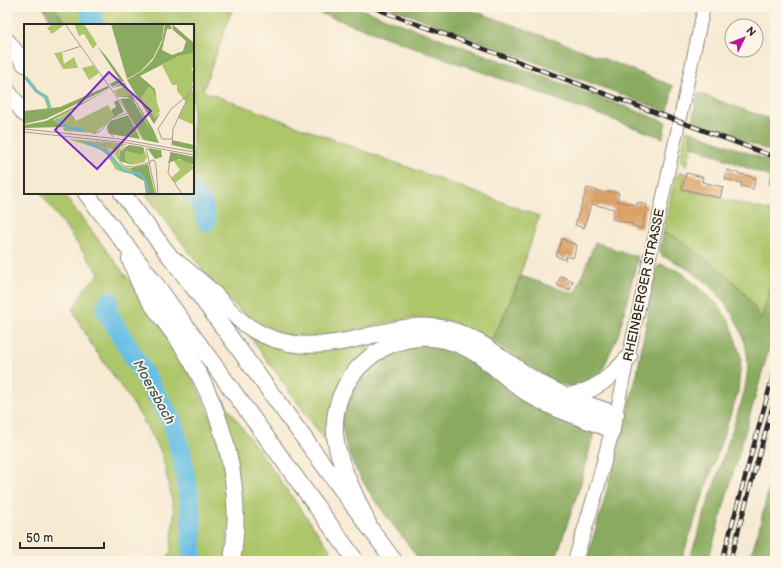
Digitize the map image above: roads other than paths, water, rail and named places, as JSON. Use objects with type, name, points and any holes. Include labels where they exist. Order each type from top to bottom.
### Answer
[{"type":"highway","points":[[7,41],[24,63]]},
{"type":"highway","points":[[7,91],[24,113]]},
{"type":"highway","points":[[87,194],[356,561]]},
{"type":"highway","points":[[123,194],[173,259],[394,561]]},
{"type":"highway","points":[[122,240],[141,287],[187,354],[207,388],[219,421],[230,460],[236,504],[232,561]]},
{"type":"highway","points":[[173,259],[211,290],[244,323],[274,340],[312,346],[329,344],[412,327],[430,326],[446,328],[479,342],[531,377],[565,396],[616,414]]},
{"type":"highway","points":[[369,526],[338,452],[334,424],[336,408],[349,378],[358,367],[381,349],[397,342],[428,337],[458,344],[474,352],[516,385],[536,398],[560,410],[612,430]]},
{"type":"highway","points":[[565,396],[580,394],[591,390],[605,381],[629,357]]},
{"type":"main road","name":"RHEINBERGER STRASSE","points":[[575,561],[616,414],[704,7]]},
{"type":"waterway","name":"Moersbach","points":[[89,7],[93,24]]},
{"type":"waterway","name":"Moersbach","points":[[193,194],[203,205],[206,221]]},
{"type":"waterway","name":"Moersbach","points":[[109,301],[106,310],[173,423],[182,457],[191,510],[192,555],[190,561]]},
{"type":"railway","points":[[371,7],[775,157]]},
{"type":"railway","points":[[722,561],[775,368]]},
{"type":"railway","points":[[730,561],[775,397]]}]
